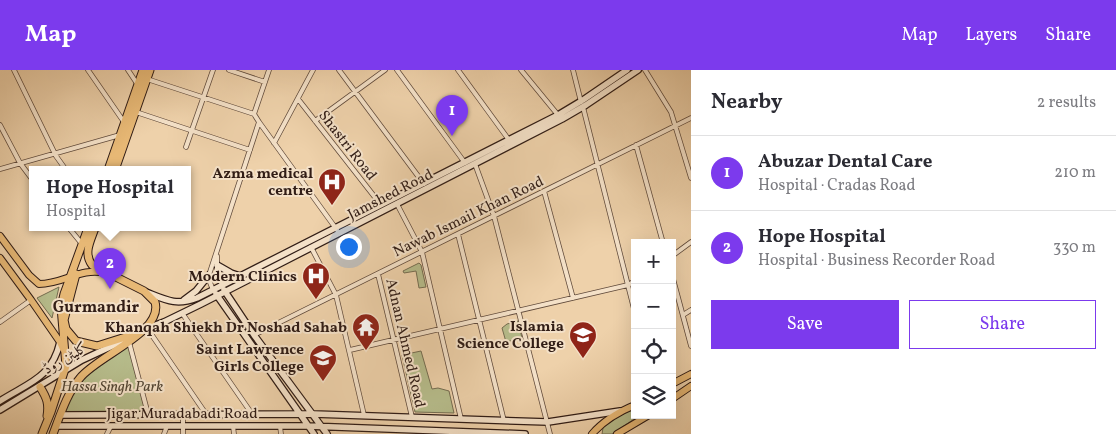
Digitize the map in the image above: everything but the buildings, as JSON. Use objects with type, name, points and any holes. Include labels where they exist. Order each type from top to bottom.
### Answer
[{"type":"highway","points":[[109,166],[143,70]]},
{"type":"highway","points":[[116,166],[150,70]]},
{"type":"highway","points":[[43,430],[65,372],[63,331],[60,317],[87,231]]},
{"type":"highway","points":[[84,246],[93,231]]},
{"type":"highway","points":[[53,434],[80,378],[96,363],[146,329],[153,322],[157,308],[156,302],[144,291],[92,265],[84,246]]},
{"type":"highway","points":[[64,304],[66,330],[76,341],[85,344],[97,346],[146,329]]},
{"type":"highway","points":[[40,387],[47,396],[49,404],[43,430]]},
{"type":"main road","name":"Jamshed Road","points":[[146,329],[182,313],[241,276],[337,230],[397,204],[475,164],[638,70]]},
{"type":"main road","name":"Jamshed Road","points":[[223,288],[310,247],[380,205],[582,104],[625,71]]},
{"type":"main road","points":[[0,236],[35,282],[39,284],[48,284],[89,271],[109,274]]},
{"type":"main road","points":[[0,258],[32,300],[60,342],[65,355]]},
{"type":"main road","points":[[217,265],[231,274],[241,276]]},
{"type":"main road","points":[[144,291],[171,302],[180,302],[196,291],[209,275]]},
{"type":"main road","points":[[223,288],[254,335],[327,434]]},
{"type":"main road","name":"Jamshed Road","points":[[180,302],[215,293]]},
{"type":"main road","points":[[215,293],[314,434]]},
{"type":"main road","name":"کلیٹن روڈ","points":[[0,410],[82,360],[146,329]]},
{"type":"main road","name":"کلیٹن روڈ","points":[[1,399],[42,376],[53,362],[63,331]]},
{"type":"main road","points":[[676,382],[691,374]]},
{"type":"main road","points":[[676,396],[691,386]]},
{"type":"main road","points":[[592,434],[602,423],[620,411],[631,407]]},
{"type":"main road","name":"Jigar Muradabadi Road","points":[[61,415],[314,414],[548,422],[620,411]]},
{"type":"main road","points":[[617,434],[641,419]]},
{"type":"main road","name":"Jigar Muradabadi Road","points":[[56,426],[322,426],[525,434]]},
{"type":"street","points":[[14,70],[64,166]]},
{"type":"street","points":[[88,70],[124,122]]},
{"type":"street","points":[[128,70],[138,85]]},
{"type":"street","points":[[186,147],[212,70]]},
{"type":"street","points":[[229,70],[265,82]]},
{"type":"street","points":[[254,114],[269,70]]},
{"type":"street","points":[[274,143],[313,70]]},
{"type":"street","points":[[338,70],[424,184]]},
{"type":"street","points":[[315,121],[385,70]]},
{"type":"street","points":[[397,70],[465,163]]},
{"type":"street","points":[[458,70],[509,140]]},
{"type":"street","points":[[521,70],[558,116]]},
{"type":"street","points":[[573,70],[631,297]]},
{"type":"street","points":[[644,70],[671,112],[691,178]]},
{"type":"street","points":[[147,79],[254,114],[337,230]]},
{"type":"street","name":"Shastri Road","points":[[298,99],[380,205]]},
{"type":"street","points":[[136,112],[250,150]]},
{"type":"street","name":"Nawab Ismail Khan Road","points":[[254,335],[691,118]]},
{"type":"street","points":[[215,293],[209,280],[209,275],[259,122]]},
{"type":"street","points":[[0,125],[20,163],[29,175]]},
{"type":"street","points":[[0,169],[121,134]]},
{"type":"street","points":[[636,145],[663,239]]},
{"type":"street","points":[[475,164],[494,216],[550,434]]},
{"type":"street","points":[[544,191],[573,298]]},
{"type":"street","points":[[397,204],[422,252],[461,419]]},
{"type":"street","points":[[72,231],[84,246]]},
{"type":"street","points":[[458,234],[504,421]]},
{"type":"street","points":[[676,253],[691,242]]},
{"type":"street","points":[[310,247],[336,295],[364,415]]},
{"type":"street","points":[[217,252],[217,265],[223,288]]},
{"type":"street","name":"Adnan Ahmed Road","points":[[378,274],[412,417]]},
{"type":"street","points":[[350,350],[631,283]]},
{"type":"street","points":[[674,284],[691,346]]},
{"type":"street","points":[[0,322],[32,300]]},
{"type":"street","points":[[683,315],[691,310]]},
{"type":"street","points":[[182,313],[252,414]]},
{"type":"street","points":[[146,329],[206,414]]},
{"type":"street","points":[[129,342],[148,414]]},
{"type":"street","points":[[182,414],[183,434]]},
{"type":"street","points":[[107,434],[111,426]]},
{"type":"street","points":[[164,434],[167,426]]},
{"type":"street","points":[[233,426],[234,434]]},
{"type":"street","points":[[280,426],[281,434]]},
{"type":"green space","points":[[419,263],[426,287],[419,288],[416,271],[404,273],[403,271]]},
{"type":"green space","points":[[59,287],[52,318],[37,298]]},
{"type":"green space","points":[[518,321],[522,338],[506,342],[502,328],[507,324]]},
{"type":"green space","name":"Hassa Singh Park","points":[[129,342],[148,413],[61,415],[80,377]]},
{"type":"green space","points":[[421,351],[432,389],[438,388],[449,391],[454,413],[415,412],[402,355]]},
{"type":"green space","points":[[631,411],[631,419],[634,419],[612,434],[602,434],[603,428]]},
{"type":"place","name":"Abuzar Dental Care","points":[[452,136]]},
{"type":"place","name":"Azma medical centre","points":[[332,206]]},
{"type":"place","name":"Hope Hospital","points":[[110,289]]},
{"type":"place","name":"Modern Clinics","points":[[316,300]]},
{"type":"place","name":"Khanqah Shiekh Dr Noshad Sahab","points":[[366,351]]},
{"type":"place","name":"Islamia Science College","points":[[583,359]]},
{"type":"place","name":"Saint Lawrence Girls College","points":[[323,382]]},
{"type":"district","name":"Gurmandir","points":[[96,306]]}]
